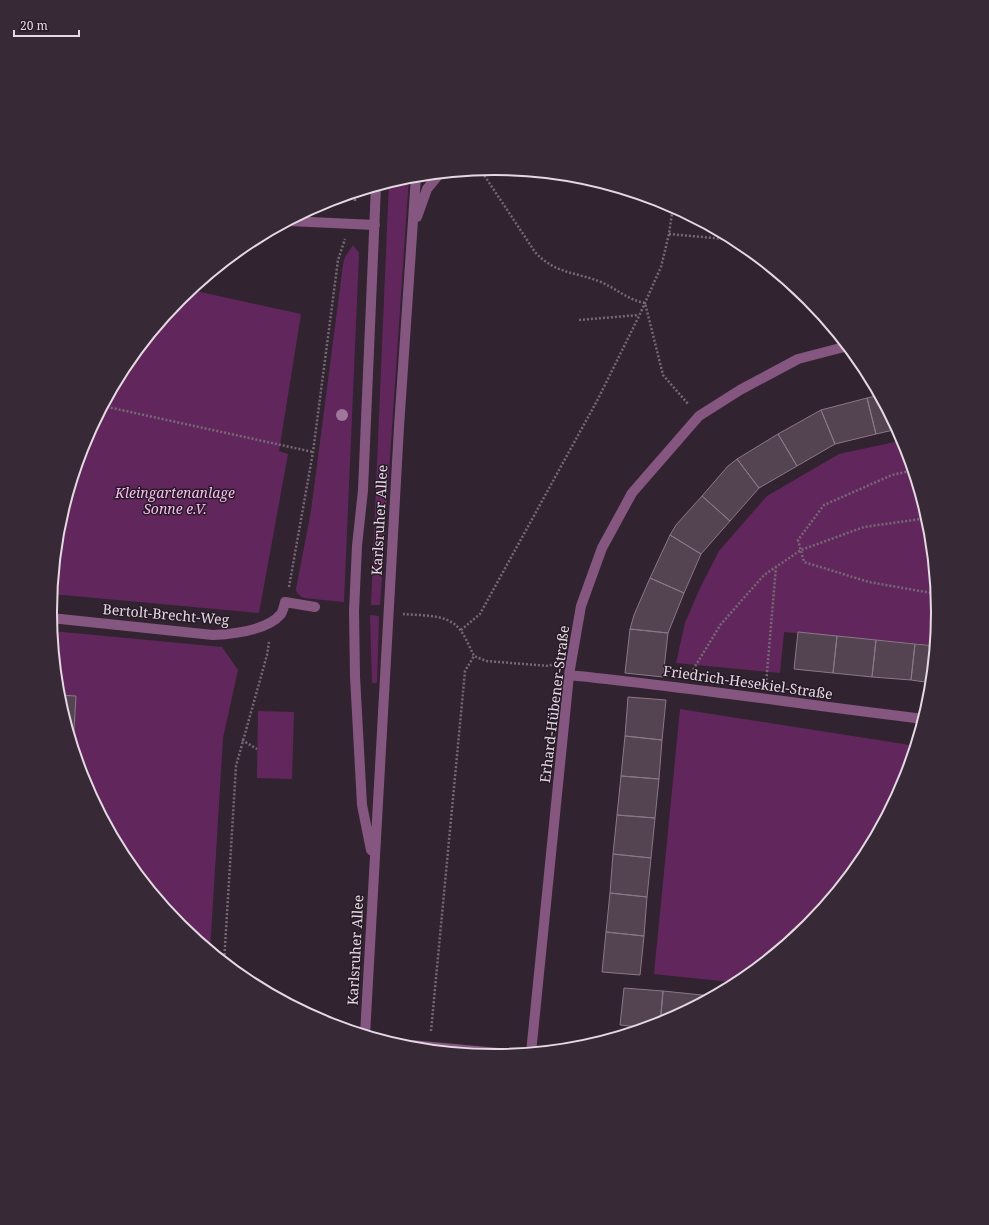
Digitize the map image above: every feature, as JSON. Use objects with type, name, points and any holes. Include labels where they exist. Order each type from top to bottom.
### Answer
[{"type":"street","points":[[412,228],[427,189],[435,179]]},
{"type":"street","name":"Karlsruher Allee","points":[[365,1030],[398,435],[416,182]]},
{"type":"street","name":"Karlsruher Allee","points":[[374,866],[362,805],[355,676],[354,611],[357,546],[363,490],[376,192]]},
{"type":"street","points":[[298,221],[375,225]]},
{"type":"street","name":"Erhard-Hübener-Straße","points":[[531,1048],[568,675],[580,606],[602,548],[632,494],[699,416],[740,390],[798,359],[843,347]]},
{"type":"street","points":[[285,602],[315,607]]},
{"type":"street","name":"Bertolt-Brecht-Weg","points":[[57,619],[213,635],[235,634],[254,629],[272,621],[281,614],[285,602]]},
{"type":"street","name":"Friedrich-Hesekiel-Straße","points":[[568,675],[684,687],[765,700],[919,718]]},
{"type":"path","points":[[484,175],[535,252],[545,263],[570,273],[599,281],[620,291],[632,300],[644,303]]},
{"type":"path","points":[[461,630],[480,614],[598,399],[640,314],[661,266],[669,234],[672,213]]},
{"type":"path","points":[[669,234],[721,239]]},
{"type":"path","points":[[285,602],[314,452],[338,260],[345,239]]},
{"type":"path","points":[[644,303],[663,376],[699,416]]},
{"type":"path","points":[[579,320],[640,314]]},
{"type":"path","points":[[109,407],[314,452]]},
{"type":"path","points":[[909,471],[892,475],[824,505],[798,540],[804,562],[869,582],[931,593]]},
{"type":"path","points":[[684,687],[720,624],[764,575],[801,550],[864,526],[922,519]]},
{"type":"path","points":[[765,700],[776,567]]},
{"type":"path","points":[[433,617],[453,622],[461,630],[474,656],[486,661],[548,666],[571,656]]},
{"type":"path","points":[[224,957],[236,766],[242,740],[267,655],[272,621]]},
{"type":"path","points":[[430,1045],[465,671],[474,656]]},
{"type":"path","points":[[242,740],[257,749]]},
{"type":"green space","points":[[409,183],[380,605],[371,605],[389,188]]},
{"type":"green space","points":[[353,245],[359,253],[344,602],[303,598],[297,593],[296,589],[311,511],[343,265],[345,257]]},
{"type":"green space","name":"Kleingartenanlage Sonne e.V.","points":[[198,291],[301,314],[279,451],[288,454],[259,613],[58,595],[65,527],[72,499],[90,445],[102,419],[131,369],[147,346],[185,303]]},
{"type":"green space","points":[[897,441],[909,472],[924,527],[931,584],[931,645],[784,632],[780,673],[676,663],[685,623],[700,588],[719,551],[767,496],[839,454]]},
{"type":"green space","points":[[370,615],[379,616],[377,683],[372,683]]},
{"type":"green space","points":[[58,632],[222,647],[238,670],[223,738],[210,945],[185,922],[147,879],[131,856],[102,806],[90,780],[72,726],[65,698]]},
{"type":"green space","points":[[680,709],[911,745],[899,780],[887,806],[858,856],[842,879],[823,901],[804,922],[783,941],[761,960],[728,982],[654,974]]},
{"type":"green space","points":[[258,711],[294,712],[292,779],[257,778]]},
{"type":"building","points":[[874,396],[892,430],[876,434],[867,398]]},
{"type":"building","points":[[867,398],[876,434],[835,444],[821,410]]},
{"type":"building","points":[[821,410],[835,444],[797,466],[778,434]]},
{"type":"building","points":[[778,434],[797,466],[759,488],[737,459]]},
{"type":"building","points":[[737,459],[759,488],[730,521],[702,496],[728,466]]},
{"type":"building","points":[[702,496],[730,521],[701,554],[670,535],[676,525]]},
{"type":"building","points":[[670,535],[701,554],[684,593],[650,578]]},
{"type":"building","points":[[650,578],[684,593],[668,633],[630,629],[634,615]]},
{"type":"building","points":[[630,629],[668,633],[663,677],[625,673]]},
{"type":"building","points":[[798,632],[837,636],[833,673],[794,669]]},
{"type":"building","points":[[837,636],[876,640],[872,677],[833,673]]},
{"type":"building","points":[[876,640],[915,644],[911,680],[872,677]]},
{"type":"building","points":[[915,644],[931,645],[926,682],[911,680]]},
{"type":"building","points":[[65,695],[76,696],[74,732]]},
{"type":"building","points":[[628,697],[666,700],[662,740],[625,736]]},
{"type":"building","points":[[625,736],[662,740],[659,779],[621,776]]},
{"type":"building","points":[[621,776],[659,779],[655,818],[617,815]]},
{"type":"building","points":[[617,815],[655,818],[651,858],[613,854]]},
{"type":"building","points":[[613,854],[651,858],[647,897],[610,893]]},
{"type":"building","points":[[610,893],[647,897],[644,936],[606,932]]},
{"type":"building","points":[[606,932],[644,936],[640,975],[602,972]]},
{"type":"building","points":[[624,988],[663,991],[661,1017],[636,1027],[620,1025]]},
{"type":"building","points":[[663,991],[702,995],[702,997],[688,1005],[661,1017]]}]
